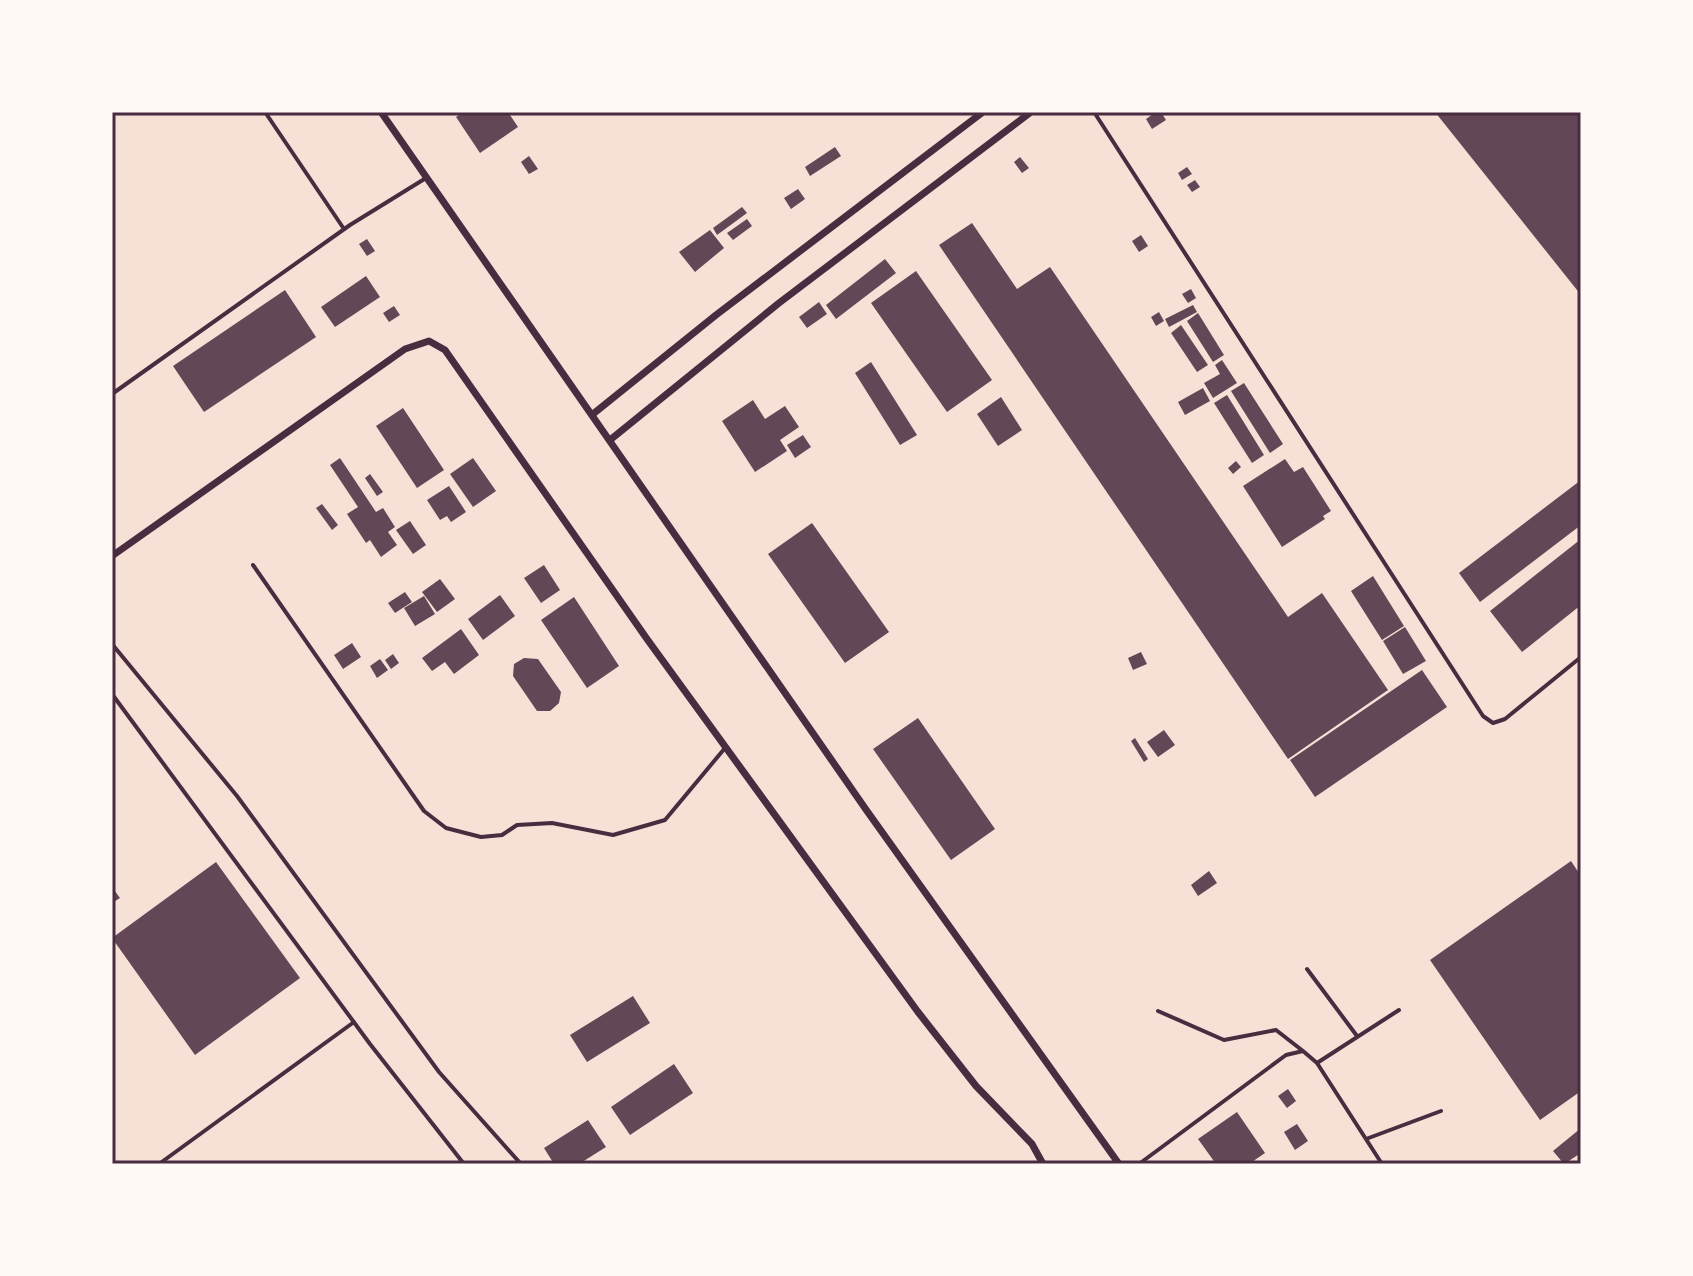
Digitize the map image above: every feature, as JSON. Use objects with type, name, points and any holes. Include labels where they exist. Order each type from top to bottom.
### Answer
[{"type":"street","points":[[381,112],[1119,1164]]},
{"type":"street","points":[[593,414],[716,315],[983,112]]},
{"type":"street","points":[[610,440],[779,303],[1031,112]]},
{"type":"street","points":[[112,556],[405,349],[429,341],[445,350],[725,748],[918,1012],[976,1086],[1023,1133],[1043,1164]]},
{"type":"lane","points":[[265,112],[344,229]]},
{"type":"lane","points":[[1094,112],[1483,716],[1493,723],[1505,719],[1581,657]]},
{"type":"lane","points":[[112,394],[344,229],[426,178]]},
{"type":"lane","points":[[253,565],[424,811],[446,828],[481,837],[502,835],[517,825],[552,823],[613,835],[665,820],[725,748]]},
{"type":"lane","points":[[112,644],[237,796],[439,1072],[521,1164]]},
{"type":"lane","points":[[112,694],[354,1022],[464,1164]]},
{"type":"lane","points":[[1307,969],[1357,1036]]},
{"type":"lane","points":[[1317,1063],[1399,1010]]},
{"type":"lane","points":[[1158,1011],[1224,1040],[1276,1030],[1317,1063],[1382,1164]]},
{"type":"lane","points":[[159,1164],[354,1022]]},
{"type":"lane","points":[[1139,1164],[1286,1055],[1303,1051]]},
{"type":"lane","points":[[1366,1139],[1441,1111]]},
{"type":"building","points":[[463,112],[508,112],[518,127],[480,153],[456,117]]},
{"type":"building","points":[[1161,112],[1166,120],[1152,129],[1146,119]]},
{"type":"building","points":[[1435,112],[1578,112],[1581,116],[1581,295]]},
{"type":"building","points":[[835,147],[841,156],[810,176],[805,167]]},
{"type":"building","points":[[529,156],[538,169],[529,174],[521,162]]},
{"type":"building","points":[[1020,157],[1029,168],[1022,173],[1014,162]]},
{"type":"building","points":[[1187,167],[1192,174],[1182,180],[1178,173]]},
{"type":"building","points":[[1195,180],[1200,187],[1192,192],[1187,185]]},
{"type":"building","points":[[798,189],[805,199],[791,209],[784,198]]},
{"type":"building","points":[[742,207],[747,213],[717,235],[713,228]]},
{"type":"building","points":[[747,219],[752,226],[733,240],[727,233]]},
{"type":"building","points":[[972,223],[1017,289],[1050,267],[1288,617],[1322,593],[1388,690],[1288,759],[939,245]]},
{"type":"building","points":[[710,230],[724,248],[695,272],[679,252]]},
{"type":"building","points":[[1141,235],[1148,246],[1139,252],[1132,241]]},
{"type":"building","points":[[367,239],[375,251],[367,256],[359,244]]},
{"type":"building","points":[[885,259],[896,273],[836,319],[826,305]]},
{"type":"building","points":[[916,271],[992,380],[947,412],[871,303]]},
{"type":"building","points":[[366,276],[380,297],[335,327],[321,307]]},
{"type":"building","points":[[1191,289],[1196,298],[1188,303],[1182,294]]},
{"type":"building","points":[[285,290],[316,337],[204,412],[173,366]]},
{"type":"building","points":[[819,302],[827,314],[807,328],[799,317]]},
{"type":"building","points":[[1193,305],[1197,312],[1169,327],[1165,319]]},
{"type":"building","points":[[394,306],[400,315],[389,322],[383,313]]},
{"type":"building","points":[[1159,312],[1164,321],[1156,326],[1151,317]]},
{"type":"building","points":[[1198,313],[1224,355],[1213,362],[1187,321]]},
{"type":"building","points":[[1181,325],[1208,365],[1197,372],[1171,333]]},
{"type":"building","points":[[1222,360],[1237,383],[1213,398],[1204,383],[1220,374],[1215,365]]},
{"type":"building","points":[[871,362],[917,435],[900,445],[855,373]]},
{"type":"building","points":[[1244,383],[1283,444],[1270,453],[1231,391]]},
{"type":"building","points":[[1203,388],[1210,401],[1185,415],[1178,402]]},
{"type":"building","points":[[1227,395],[1264,455],[1252,463],[1214,403]]},
{"type":"building","points":[[1001,397],[1022,430],[998,446],[977,414]]},
{"type":"building","points":[[753,400],[765,419],[785,406],[799,427],[780,440],[787,451],[755,472],[722,421]]},
{"type":"building","points":[[403,408],[444,470],[417,488],[376,426]]},
{"type":"building","points":[[803,435],[811,447],[795,458],[787,445]]},
{"type":"building","points":[[340,458],[376,512],[383,508],[395,527],[388,532],[397,545],[381,557],[370,540],[366,543],[347,514],[358,507],[330,465]]},
{"type":"building","points":[[473,458],[496,491],[473,507],[450,474]]},
{"type":"building","points":[[1285,459],[1294,472],[1303,467],[1331,511],[1323,516],[1325,519],[1282,547],[1243,486]]},
{"type":"building","points":[[1236,461],[1241,467],[1233,474],[1228,468]]},
{"type":"building","points":[[370,474],[383,492],[377,496],[365,478]]},
{"type":"building","points":[[1581,480],[1581,525],[1480,602],[1459,573]]},
{"type":"building","points":[[449,486],[466,512],[451,522],[447,516],[440,520],[427,500]]},
{"type":"building","points":[[322,504],[338,525],[332,530],[316,508]]},
{"type":"building","points":[[410,521],[426,545],[413,554],[396,530]]},
{"type":"building","points":[[812,523],[889,632],[845,663],[768,554]]},
{"type":"building","points":[[1581,539],[1581,605],[1522,652],[1490,611]]},
{"type":"building","points":[[544,565],[560,590],[541,603],[524,578]]},
{"type":"building","points":[[1373,576],[1404,626],[1382,640],[1351,591]]},
{"type":"building","points":[[440,579],[455,599],[437,612],[422,592]]},
{"type":"building","points":[[405,592],[412,602],[395,613],[388,603]]},
{"type":"building","points":[[500,595],[515,616],[483,640],[468,619]]},
{"type":"building","points":[[424,596],[435,614],[415,626],[404,608]]},
{"type":"building","points":[[574,597],[619,666],[587,688],[541,620]]},
{"type":"building","points":[[1405,627],[1426,661],[1403,674],[1383,641]]},
{"type":"building","points":[[461,629],[479,655],[454,674],[445,662],[432,671],[422,658]]},
{"type":"building","points":[[352,643],[361,657],[343,669],[334,655]]},
{"type":"building","points":[[1141,652],[1147,664],[1133,670],[1128,658]]},
{"type":"building","points":[[393,654],[399,663],[391,669],[385,660]]},
{"type":"building","points":[[524,658],[538,659],[561,692],[559,703],[550,711],[537,711],[513,676],[514,664]]},
{"type":"building","points":[[380,659],[388,670],[377,678],[370,666]]},
{"type":"building","points":[[1422,670],[1447,707],[1315,797],[1290,760]]},
{"type":"building","points":[[918,718],[995,829],[951,860],[873,749]]},
{"type":"building","points":[[1164,730],[1175,745],[1158,757],[1147,742]]},
{"type":"building","points":[[1135,738],[1148,759],[1144,762],[1131,741]]},
{"type":"building","points":[[1571,861],[1581,876],[1581,1091],[1540,1120],[1430,960]]},
{"type":"building","points":[[216,862],[300,978],[195,1055],[112,938]]},
{"type":"building","points":[[1209,871],[1217,883],[1198,896],[1191,885]]},
{"type":"building","points":[[112,887],[120,898],[112,903]]},
{"type":"building","points":[[633,996],[650,1023],[587,1062],[570,1035]]},
{"type":"building","points":[[674,1064],[693,1093],[630,1135],[611,1107]]},
{"type":"building","points":[[1288,1089],[1296,1101],[1287,1108],[1278,1096]]},
{"type":"building","points":[[1237,1112],[1265,1153],[1249,1164],[1216,1164],[1198,1139]]},
{"type":"building","points":[[588,1120],[606,1147],[579,1164],[554,1164],[544,1148]]},
{"type":"building","points":[[1297,1124],[1308,1141],[1295,1150],[1284,1132]]},
{"type":"building","points":[[1581,1128],[1581,1153],[1564,1164],[1553,1151]]}]
